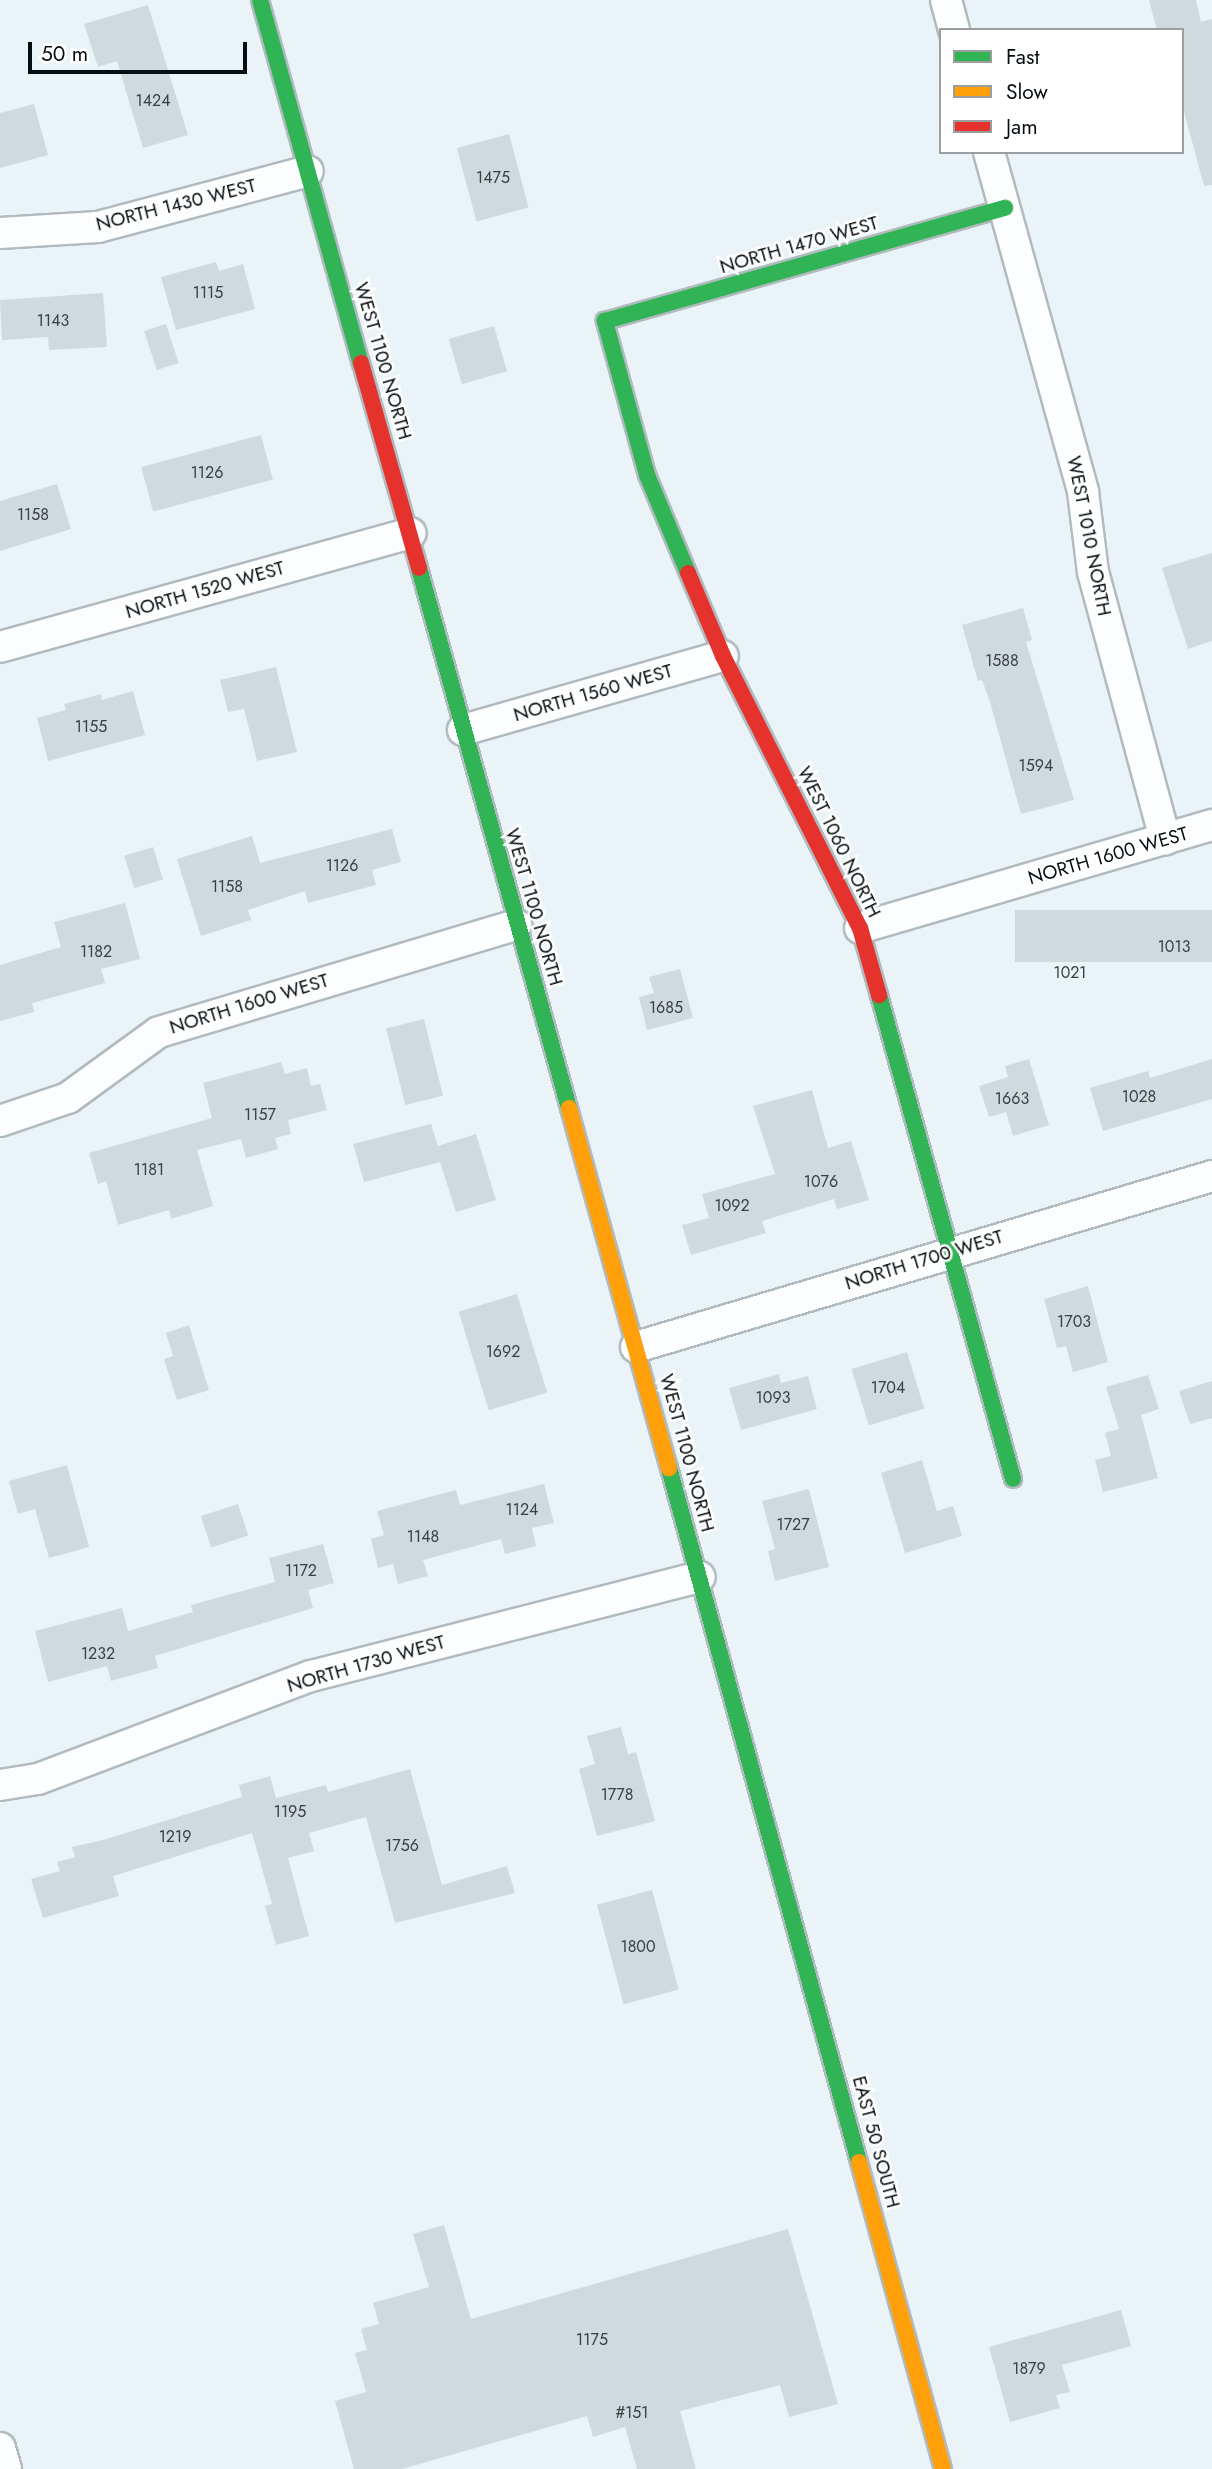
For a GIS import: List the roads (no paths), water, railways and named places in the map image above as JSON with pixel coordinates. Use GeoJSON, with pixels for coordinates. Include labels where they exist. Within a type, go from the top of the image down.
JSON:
{"type":"FeatureCollection","features":[{"type":"Feature","properties":{"kind":"main road","name":"WEST 1100 NORTH"},"geometry":{"type":"LineString","coordinates":[[260,0],[768,1826]]}},
{"type":"Feature","properties":{"kind":"main road","name":"NORTH 1470 WEST"},"geometry":{"type":"LineString","coordinates":[[605,321],[1005,208]]}},
{"type":"Feature","properties":{"kind":"main road","name":"WEST 1060 NORTH"},"geometry":{"type":"LineString","coordinates":[[605,321],[647,475],[723,656],[860,929],[1013,1479]]}},
{"type":"Feature","properties":{"kind":"main road","name":"EAST 50 SOUTH"},"geometry":{"type":"LineString","coordinates":[[768,1826],[943,2469]]}},
{"type":"Feature","properties":{"kind":"street"},"geometry":{"type":"LineString","coordinates":[[946,0],[953,28]]}},
{"type":"Feature","properties":{"kind":"street","name":"WEST 1010 NORTH"},"geometry":{"type":"LineString","coordinates":[[990,154],[1083,492],[1093,572],[1165,839]]}},
{"type":"Feature","properties":{"kind":"street","name":"NORTH 1430 WEST"},"geometry":{"type":"LineString","coordinates":[[0,233],[98,227],[308,171]]}},
{"type":"Feature","properties":{"kind":"street","name":"NORTH 1520 WEST"},"geometry":{"type":"LineString","coordinates":[[0,647],[410,533]]}},
{"type":"Feature","properties":{"kind":"street","name":"NORTH 1560 WEST"},"geometry":{"type":"LineString","coordinates":[[463,730],[723,656]]}},
{"type":"Feature","properties":{"kind":"street","name":"NORTH 1600 WEST"},"geometry":{"type":"LineString","coordinates":[[860,929],[1212,825]]}},
{"type":"Feature","properties":{"kind":"street","name":"NORTH 1600 WEST"},"geometry":{"type":"LineString","coordinates":[[0,1121],[68,1098],[159,1032],[516,925]]}},
{"type":"Feature","properties":{"kind":"street","name":"NORTH 1700 WEST"},"geometry":{"type":"LineString","coordinates":[[636,1347],[1212,1176]]}},
{"type":"Feature","properties":{"kind":"street","name":"NORTH 1730 WEST"},"geometry":{"type":"LineString","coordinates":[[0,1785],[38,1779],[311,1676],[699,1577]]}},
{"type":"Feature","properties":{"kind":"street"},"geometry":{"type":"LineString","coordinates":[[0,2448],[6,2469]]}}]}
